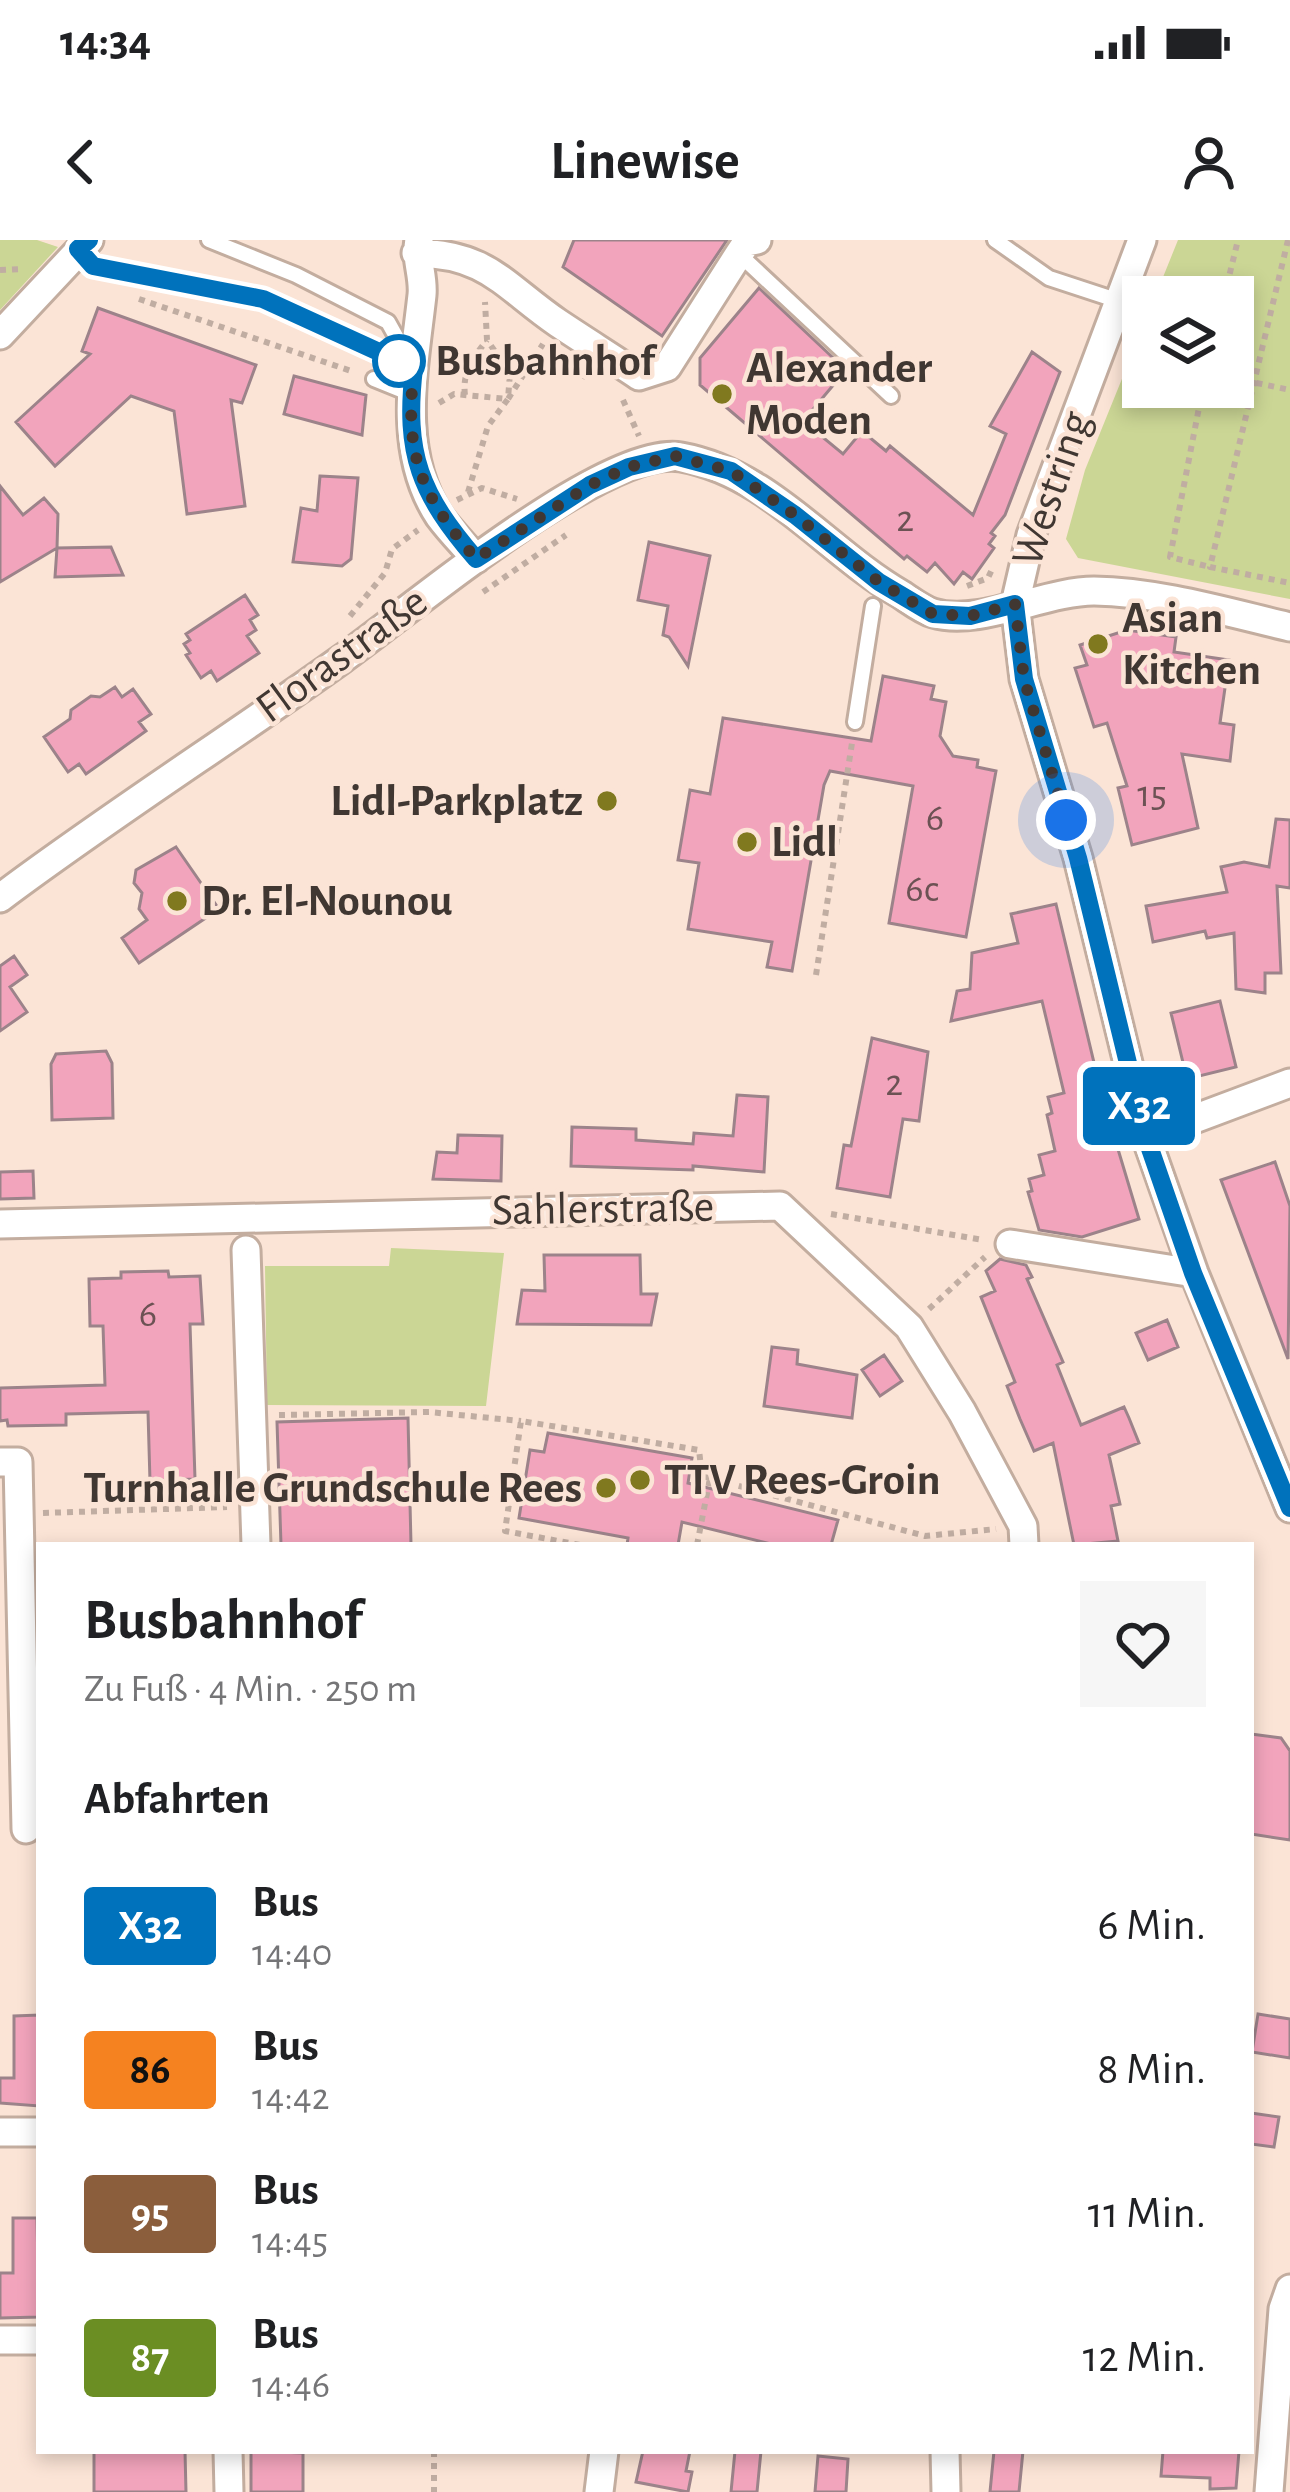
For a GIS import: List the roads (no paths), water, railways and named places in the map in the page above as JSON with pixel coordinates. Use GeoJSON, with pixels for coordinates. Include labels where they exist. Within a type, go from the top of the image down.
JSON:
{"type":"FeatureCollection","features":[{"type":"Feature","properties":{"kind":"street","name":"Westring"},"geometry":{"type":"LineString","coordinates":[[1142,240],[1031,535],[1015,604],[1024,679],[1078,858],[1146,1137],[1193,1273],[1290,1508]]}},
{"type":"Feature","properties":{"kind":"street"},"geometry":{"type":"LineString","coordinates":[[0,335],[84,244]]}},
{"type":"Feature","properties":{"kind":"street"},"geometry":{"type":"LineString","coordinates":[[476,559],[439,515],[419,476],[412,394],[423,283],[415,244],[490,269],[555,321],[639,376],[667,367],[748,247]]}},
{"type":"Feature","properties":{"kind":"street","name":"Florastraße"},"geometry":{"type":"LineString","coordinates":[[0,898],[102,821],[347,656],[476,559],[590,485],[629,467],[675,456],[731,471],[879,582],[933,614],[970,616],[1088,591],[1127,592],[1290,627]]}},
{"type":"Feature","properties":{"kind":"street"},"geometry":{"type":"LineString","coordinates":[[1146,1137],[1290,1083]]}},
{"type":"Feature","properties":{"kind":"street","name":"Sahlerstraße"},"geometry":{"type":"LineString","coordinates":[[0,1224],[246,1235],[780,1206],[909,1327],[962,1412],[1024,1536]]}},
{"type":"Feature","properties":{"kind":"street"},"geometry":{"type":"LineString","coordinates":[[246,1235],[256,1542]]}},
{"type":"Feature","properties":{"kind":"street"},"geometry":{"type":"LineString","coordinates":[[999,1248],[1193,1273]]}},
{"type":"Feature","properties":{"kind":"street"},"geometry":{"type":"LineString","coordinates":[[0,1462],[18,1462],[22,1830]]}},
{"type":"Feature","properties":{"kind":"street"},"geometry":{"type":"LineString","coordinates":[[0,2132],[36,2132]]}},
{"type":"Feature","properties":{"kind":"street"},"geometry":{"type":"LineString","coordinates":[[1269,2492],[1283,2309],[1290,2289]]}},
{"type":"Feature","properties":{"kind":"street"},"geometry":{"type":"LineString","coordinates":[[0,2340],[36,2340]]}},
{"type":"Feature","properties":{"kind":"street"},"geometry":{"type":"LineString","coordinates":[[229,2454],[229,2492]]}},
{"type":"Feature","properties":{"kind":"street"},"geometry":{"type":"LineString","coordinates":[[599,2492],[604,2454]]}},
{"type":"Feature","properties":{"kind":"street"},"geometry":{"type":"LineString","coordinates":[[945,2454],[946,2492]]}},
{"type":"Feature","properties":{"kind":"lane"},"geometry":{"type":"LineString","coordinates":[[209,240],[296,275],[388,322],[412,394]]}},
{"type":"Feature","properties":{"kind":"lane"},"geometry":{"type":"LineString","coordinates":[[994,240],[1049,278],[1119,301]]}},
{"type":"Feature","properties":{"kind":"lane"},"geometry":{"type":"LineString","coordinates":[[84,244],[93,266],[263,299],[412,394]]}},
{"type":"Feature","properties":{"kind":"lane"},"geometry":{"type":"LineString","coordinates":[[748,247],[891,396]]}},
{"type":"Feature","properties":{"kind":"lane"},"geometry":{"type":"LineString","coordinates":[[374,379],[412,394]]}},
{"type":"Feature","properties":{"kind":"lane"},"geometry":{"type":"LineString","coordinates":[[855,722],[873,607]]}},
{"type":"Feature","properties":{"kind":"place","name":"Busbahnhof"},"geometry":{"type":"Point","coordinates":[399,361]}},
{"type":"Feature","properties":{"kind":"place","name":"Alexander Moden"},"geometry":{"type":"Point","coordinates":[722,394]}},
{"type":"Feature","properties":{"kind":"place","name":"Asian Kitchen"},"geometry":{"type":"Point","coordinates":[1098,644]}},
{"type":"Feature","properties":{"kind":"place","name":"Lidl-Parkplatz"},"geometry":{"type":"Point","coordinates":[607,801]}},
{"type":"Feature","properties":{"kind":"place","name":"Lidl"},"geometry":{"type":"Point","coordinates":[747,842]}},
{"type":"Feature","properties":{"kind":"place","name":"Dr. El-Nounou"},"geometry":{"type":"Point","coordinates":[177,901]}},
{"type":"Feature","properties":{"kind":"place","name":"TTV Rees-Groin"},"geometry":{"type":"Point","coordinates":[640,1480]}},
{"type":"Feature","properties":{"kind":"place","name":"Turnhalle Grundschule Rees"},"geometry":{"type":"Point","coordinates":[606,1488]}}]}
